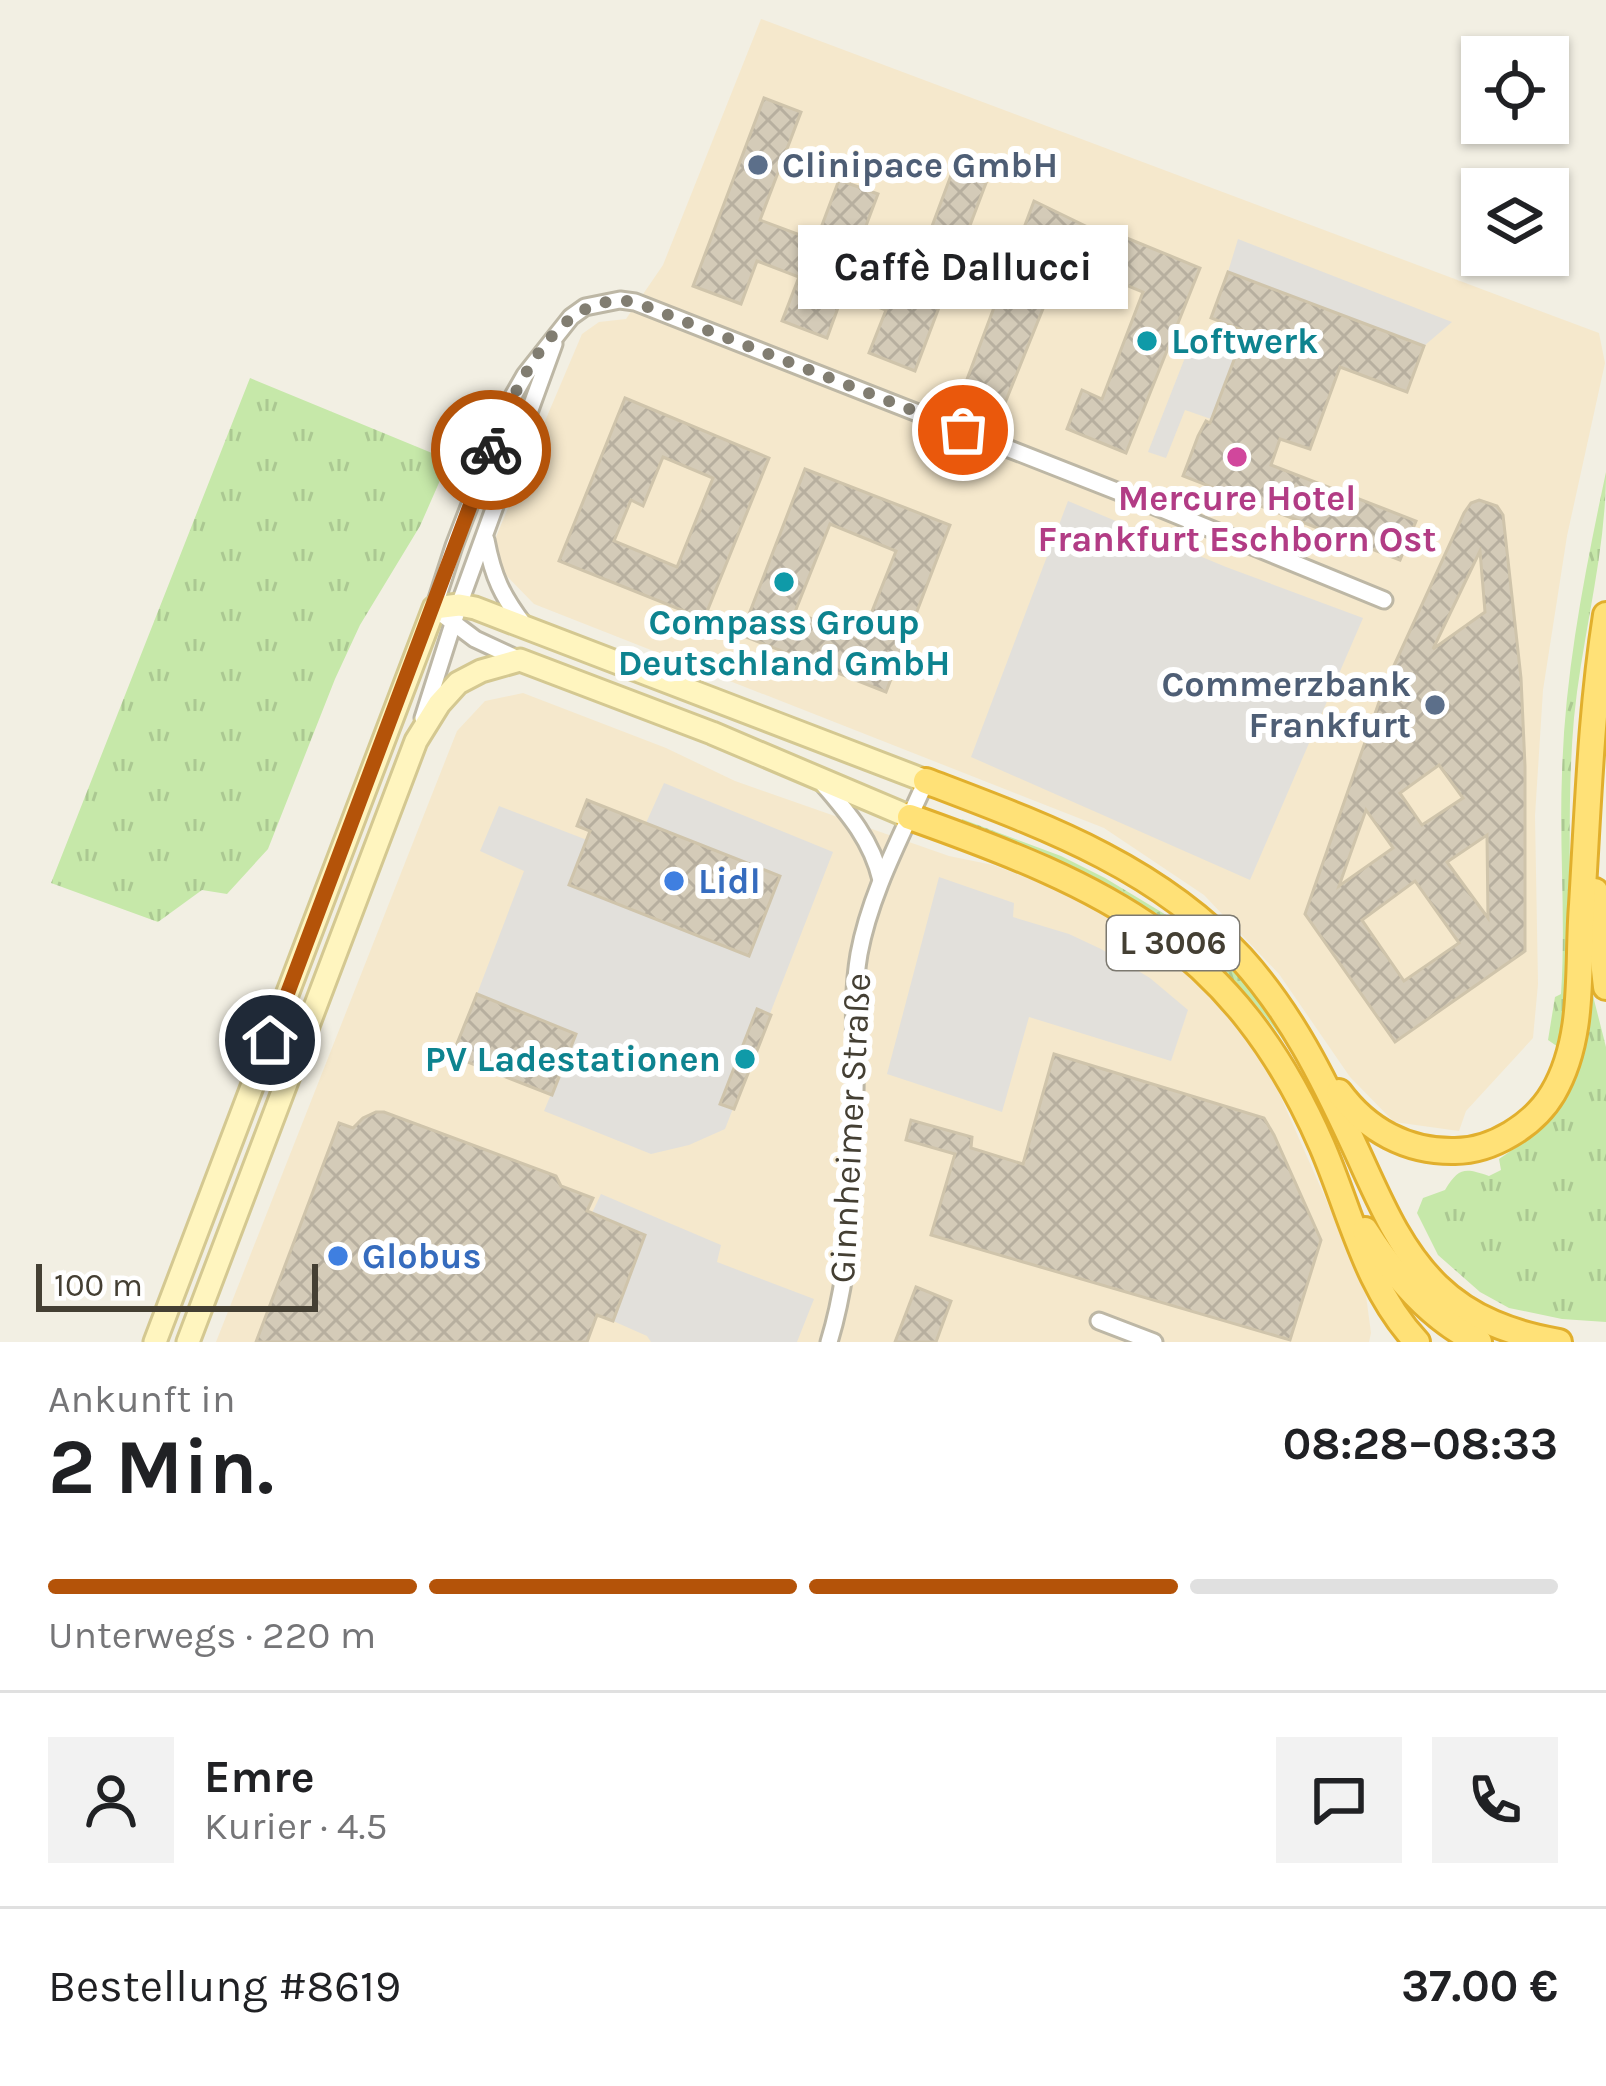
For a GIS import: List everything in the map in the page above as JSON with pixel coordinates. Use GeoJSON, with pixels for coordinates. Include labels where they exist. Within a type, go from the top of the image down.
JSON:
{"type":"FeatureCollection","features":[{"type":"Feature","properties":{"kind":"highway"},"geometry":{"type":"LineString","coordinates":[[1309,1052],[1350,1108],[1380,1132],[1418,1148],[1451,1152],[1490,1143],[1544,1106],[1569,1052],[1581,973],[1592,722],[1606,615]]}},
{"type":"Feature","properties":{"kind":"highway","name":"L 3006"},"geometry":{"type":"LineString","coordinates":[[926,782],[1076,842],[1184,903],[1258,979],[1309,1052]]}},
{"type":"Feature","properties":{"kind":"highway","name":"L 3006"},"geometry":{"type":"LineString","coordinates":[[910,817],[1073,881],[1132,914],[1187,954],[1229,995],[1271,1051],[1308,1114],[1337,1181]]}},
{"type":"Feature","properties":{"kind":"highway"},"geometry":{"type":"LineString","coordinates":[[1588,829],[1606,987]]}},
{"type":"Feature","properties":{"kind":"highway"},"geometry":{"type":"LineString","coordinates":[[1309,1052],[1388,1217],[1451,1327],[1479,1342]]}},
{"type":"Feature","properties":{"kind":"highway"},"geometry":{"type":"LineString","coordinates":[[1337,1181],[1385,1260],[1435,1298],[1514,1332],[1559,1342]]}},
{"type":"Feature","properties":{"kind":"highway"},"geometry":{"type":"LineString","coordinates":[[1337,1181],[1380,1289],[1412,1336]]}},
{"type":"Feature","properties":{"kind":"main road","name":"L 3006"},"geometry":{"type":"LineString","coordinates":[[434,608],[456,614],[476,608],[926,782]]}},
{"type":"Feature","properties":{"kind":"main road"},"geometry":{"type":"LineString","coordinates":[[155,1342],[434,608]]}},
{"type":"Feature","properties":{"kind":"main road","name":"L 3006"},"geometry":{"type":"LineString","coordinates":[[520,660],[910,817]]}},
{"type":"Feature","properties":{"kind":"main road"},"geometry":{"type":"LineString","coordinates":[[188,1342],[416,741],[458,683],[481,670],[520,660]]}},
{"type":"Feature","properties":{"kind":"street"},"geometry":{"type":"LineString","coordinates":[[434,608],[509,403],[524,376],[571,316],[584,307],[620,300],[1133,497],[1384,601]]}},
{"type":"Feature","properties":{"kind":"street"},"geometry":{"type":"LineString","coordinates":[[416,741],[456,614],[559,330]]}},
{"type":"Feature","properties":{"kind":"street"},"geometry":{"type":"LineString","coordinates":[[485,537],[491,571],[526,628]]}},
{"type":"Feature","properties":{"kind":"street"},"geometry":{"type":"LineString","coordinates":[[456,614],[475,639],[520,660]]}},
{"type":"Feature","properties":{"kind":"street"},"geometry":{"type":"LineString","coordinates":[[817,778],[869,844],[882,883]]}},
{"type":"Feature","properties":{"kind":"street","name":"Ginnheimer Straße"},"geometry":{"type":"LineString","coordinates":[[829,1342],[845,1270],[855,1094],[855,989],[867,922],[926,782]]}},
{"type":"Feature","properties":{"kind":"street"},"geometry":{"type":"LineString","coordinates":[[1099,1321],[1154,1342]]}},
{"type":"Feature","properties":{"kind":"shaded area"},"geometry":{"type":"Polygon","coordinates":[[[761,19],[1599,333],[1605,363],[1567,536],[1543,690],[1535,816],[1538,984],[1533,1038],[1466,1111],[1459,1131],[1394,1122],[1350,1077],[1279,974],[1204,895],[1104,828],[534,604],[504,573],[495,539],[582,334],[599,322],[626,319],[663,265],[761,19]]]}},
{"type":"Feature","properties":{"kind":"shaded area"},"geometry":{"type":"Polygon","coordinates":[[[1238,239],[1452,322],[1424,346],[1228,272],[1238,239]]]}},
{"type":"Feature","properties":{"kind":"shaded area"},"geometry":{"type":"Polygon","coordinates":[[[1195,332],[1239,347],[1211,419],[1185,410],[1166,458],[1148,452],[1195,332]]]}},
{"type":"Feature","properties":{"kind":"shaded area"},"geometry":{"type":"Polygon","coordinates":[[[1068,501],[1363,618],[1250,880],[971,757],[1068,501]]]}},
{"type":"Feature","properties":{"kind":"shaded area"},"geometry":{"type":"Polygon","coordinates":[[[523,693],[666,748],[735,781],[1045,885],[1092,905],[1162,951],[1230,1013],[1275,1084],[1365,1288],[1369,1342],[216,1342],[457,731],[485,701],[523,693]]]}},
{"type":"Feature","properties":{"kind":"shaded area"},"geometry":{"type":"Polygon","coordinates":[[[664,783],[833,852],[725,1129],[689,1145],[651,1154],[544,1111],[576,1034],[477,994],[524,871],[480,851],[499,806],[587,840],[570,886],[748,955],[646,823],[664,783]]]}},
{"type":"Feature","properties":{"kind":"shaded area"},"geometry":{"type":"Polygon","coordinates":[[[939,877],[1014,903],[1013,917],[1069,934],[1150,978],[1188,1010],[1171,1061],[1029,1017],[1002,1112],[887,1074],[939,877]]]}},
{"type":"Feature","properties":{"kind":"shaded area"},"geometry":{"type":"Polygon","coordinates":[[[601,1194],[721,1245],[717,1262],[814,1299],[797,1342],[651,1342],[613,1321],[645,1235],[592,1213],[601,1194]]]}},
{"type":"Feature","properties":{"kind":"green space"},"geometry":{"type":"Polygon","coordinates":[[[250,378],[449,460],[420,526],[360,625],[268,849],[227,894],[202,890],[158,922],[51,883],[250,378]]]}},
{"type":"Feature","properties":{"kind":"green space"},"geometry":{"type":"Polygon","coordinates":[[[1606,472],[1602,534],[1574,718],[1568,966],[1561,1049],[1548,1040],[1555,997],[1561,994],[1564,735],[1577,621],[1606,472]]]}},
{"type":"Feature","properties":{"kind":"green space"},"geometry":{"type":"Polygon","coordinates":[[[962,819],[1061,856],[1206,939],[1258,993],[1299,1052],[1362,1188],[1287,1046],[1262,1012],[1204,952],[1102,881],[961,823],[962,819]]]}},
{"type":"Feature","properties":{"kind":"green space"},"geometry":{"type":"Polygon","coordinates":[[[1591,988],[1606,1047],[1606,1322],[1509,1308],[1480,1292],[1438,1255],[1417,1213],[1423,1198],[1445,1190],[1459,1173],[1489,1176],[1501,1170],[1499,1159],[1515,1148],[1513,1143],[1582,1053],[1591,988]]]}},
{"type":"Feature","properties":{"kind":"building"},"geometry":{"type":"Polygon","coordinates":[[[764,98],[801,112],[760,220],[816,241],[839,180],[878,194],[855,255],[913,277],[953,170],[986,183],[915,371],[869,353],[886,310],[843,294],[827,338],[782,321],[799,277],[757,261],[741,304],[693,286],[764,98]]]}},
{"type":"Feature","properties":{"kind":"building"},"geometry":{"type":"Polygon","coordinates":[[[1034,201],[1098,232],[1100,227],[1200,268],[1126,453],[1067,429],[1082,390],[1102,399],[1143,292],[1063,259],[1003,408],[963,390],[1034,201]]]}},
{"type":"Feature","properties":{"kind":"building"},"geometry":{"type":"Polygon","coordinates":[[[1228,272],[1424,346],[1407,392],[1340,367],[1310,449],[1280,439],[1271,465],[1416,521],[1400,560],[1183,476],[1198,436],[1206,421],[1210,423],[1245,331],[1211,318],[1228,272]]]}},
{"type":"Feature","properties":{"kind":"building"},"geometry":{"type":"Polygon","coordinates":[[[625,398],[769,458],[704,619],[559,561],[625,398]],[[663,457],[643,506],[631,500],[614,541],[677,567],[713,478],[663,457]]]}},
{"type":"Feature","properties":{"kind":"building","name":"Compass Group Deutschland GmbH"},"geometry":{"type":"Polygon","coordinates":[[[805,469],[950,525],[886,692],[741,635],[805,469]],[[830,524],[795,612],[861,639],[896,551],[830,524]]]}},
{"type":"Feature","properties":{"kind":"building"},"geometry":{"type":"Polygon","coordinates":[[[1479,500],[1497,506],[1503,515],[1521,678],[1525,951],[1395,1042],[1305,914],[1385,685],[1471,503],[1479,500]],[[1480,551],[1433,649],[1485,612],[1480,551]],[[1439,765],[1400,793],[1422,825],[1463,798],[1439,765]],[[1366,810],[1339,886],[1393,848],[1366,810]],[[1487,835],[1447,862],[1488,918],[1487,835]],[[1415,881],[1362,920],[1404,981],[1459,943],[1415,881]]]}},
{"type":"Feature","properties":{"kind":"building","name":"Lidl"},"geometry":{"type":"Polygon","coordinates":[[[587,800],[780,876],[749,956],[569,885],[590,831],[577,826],[587,800]]]}},
{"type":"Feature","properties":{"kind":"building"},"geometry":{"type":"Polygon","coordinates":[[[477,994],[576,1034],[552,1095],[452,1056],[477,994]]]}},
{"type":"Feature","properties":{"kind":"building","name":"PV Ladestationen"},"geometry":{"type":"Polygon","coordinates":[[[757,1009],[771,1015],[734,1109],[720,1104],[757,1009]]]}},
{"type":"Feature","properties":{"kind":"building"},"geometry":{"type":"Polygon","coordinates":[[[1054,1054],[1264,1118],[1321,1240],[1290,1340],[931,1235],[955,1154],[906,1140],[911,1120],[972,1137],[971,1148],[1023,1164],[1054,1054]]]}},
{"type":"Feature","properties":{"kind":"building"},"geometry":{"type":"Polygon","coordinates":[[[376,1112],[556,1176],[561,1186],[593,1198],[587,1211],[645,1235],[613,1321],[597,1315],[587,1342],[256,1342],[339,1123],[353,1128],[376,1112]]]}},
{"type":"Feature","properties":{"kind":"building"},"geometry":{"type":"Polygon","coordinates":[[[916,1287],[951,1301],[936,1342],[895,1342],[916,1287]]]}},
{"type":"Feature","properties":{"kind":"way so far"},"geometry":{"type":"LineString","coordinates":[[491,450],[524,376],[571,316],[584,307],[620,300],[963,430]]}},
{"type":"Feature","properties":{"kind":"place","name":"Clinipace GmbH"},"geometry":{"type":"Point","coordinates":[758,165]}},
{"type":"Feature","properties":{"kind":"place","name":"Loftwerk"},"geometry":{"type":"Point","coordinates":[1147,341]}},
{"type":"Feature","properties":{"kind":"place","name":"Caffè Dallucci"},"geometry":{"type":"Point","coordinates":[963,430]}},
{"type":"Feature","properties":{"kind":"place","name":"Mercure Hotel Frankfurt Eschborn Ost"},"geometry":{"type":"Point","coordinates":[1237,457]}},
{"type":"Feature","properties":{"kind":"place","name":"Compass Group Deutschland GmbH"},"geometry":{"type":"Point","coordinates":[784,582]}},
{"type":"Feature","properties":{"kind":"place","name":"Commerzbank Frankfurt"},"geometry":{"type":"Point","coordinates":[1435,705]}},
{"type":"Feature","properties":{"kind":"place","name":"Lidl"},"geometry":{"type":"Point","coordinates":[674,881]}},
{"type":"Feature","properties":{"kind":"place","name":"PV Ladestationen"},"geometry":{"type":"Point","coordinates":[745,1059]}},
{"type":"Feature","properties":{"kind":"place","name":"Globus"},"geometry":{"type":"Point","coordinates":[338,1256]}},
{"type":"Feature","properties":{"kind":"route"},"geometry":{"type":"LineString","coordinates":[[270,1040],[491,450]]}}]}
